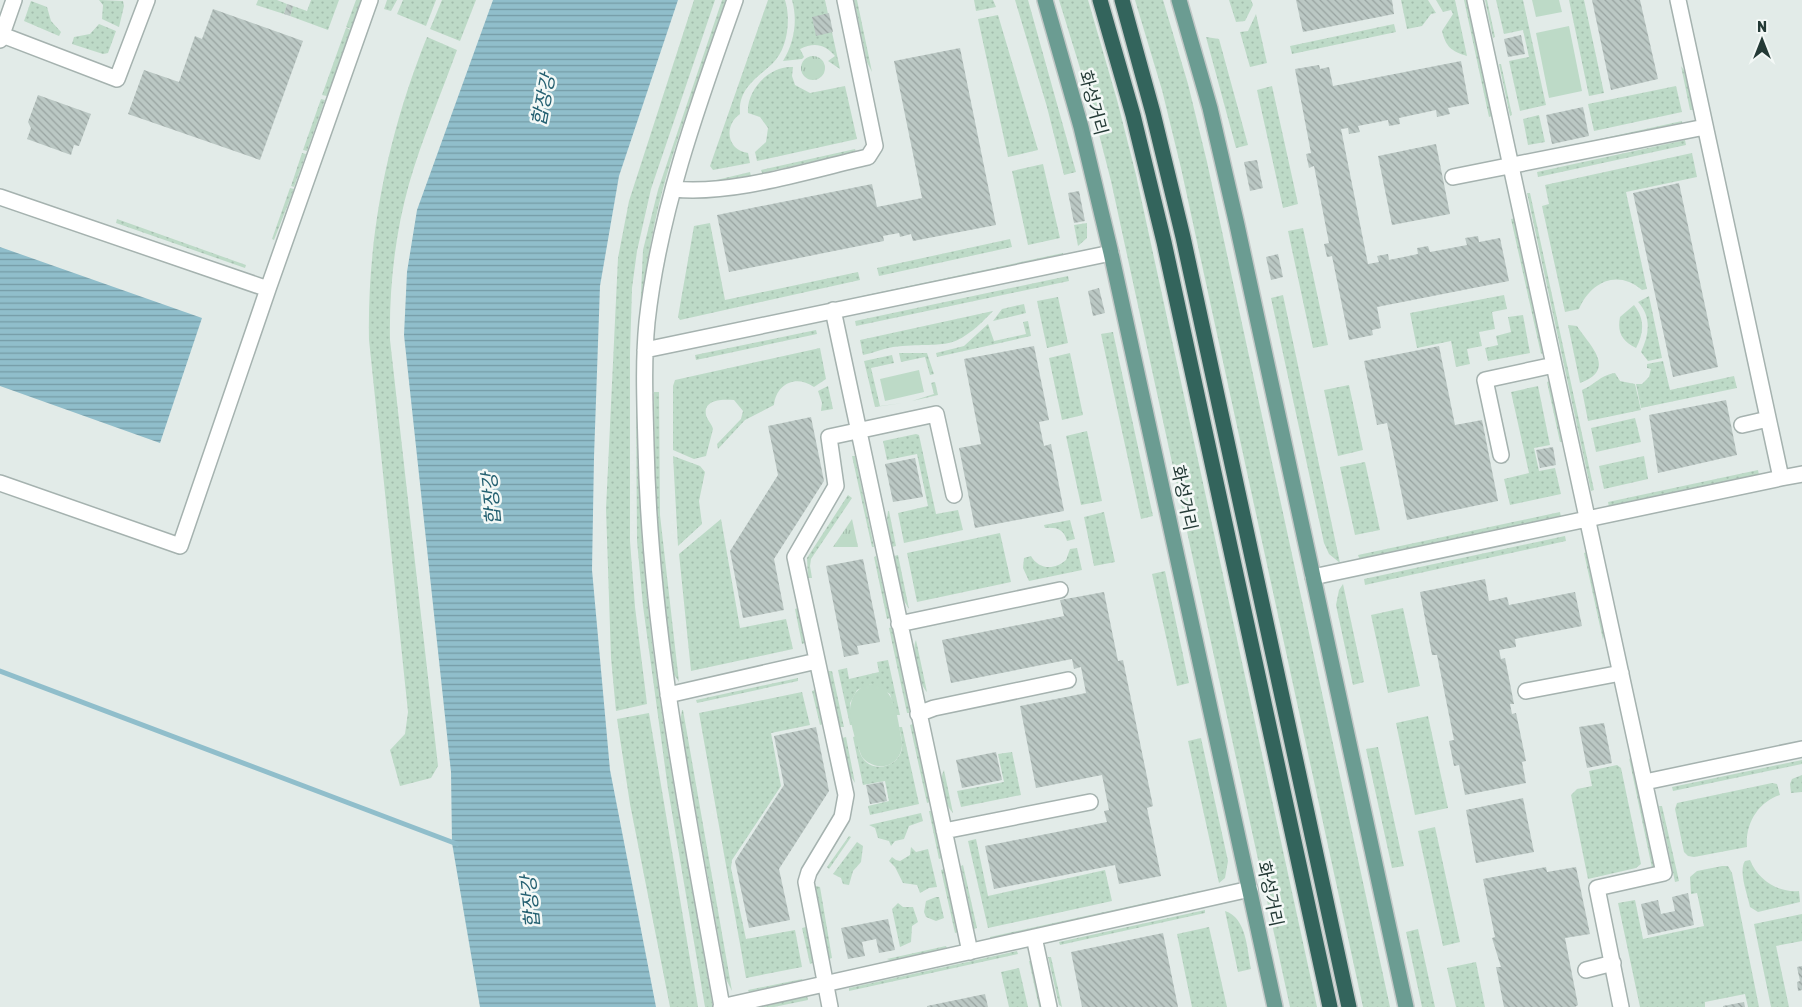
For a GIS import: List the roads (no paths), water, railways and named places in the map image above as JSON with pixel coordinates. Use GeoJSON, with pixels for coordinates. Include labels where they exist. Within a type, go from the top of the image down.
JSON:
{"type":"FeatureCollection","features":[{"type":"Feature","properties":{"kind":"highway","name":"화성거리"},"geometry":{"type":"LineString","coordinates":[[1100,0],[1133,115],[1164,242],[1330,1007]]}},
{"type":"Feature","properties":{"kind":"highway"},"geometry":{"type":"LineString","coordinates":[[1122,0],[1153,113],[1183,237],[1349,1007]]}},
{"type":"Feature","properties":{"kind":"main road","name":"화성거리"},"geometry":{"type":"LineString","coordinates":[[1045,0],[1081,127],[1111,254],[1275,1007]]}},
{"type":"Feature","properties":{"kind":"main road"},"geometry":{"type":"LineString","coordinates":[[1179,0],[1210,108],[1237,225],[1406,1007]]}},
{"type":"Feature","properties":{"kind":"street"},"geometry":{"type":"LineString","coordinates":[[14,0],[1,38],[117,80],[147,0]]}},
{"type":"Feature","properties":{"kind":"street"},"geometry":{"type":"LineString","coordinates":[[0,483],[180,546],[370,0]]}},
{"type":"Feature","properties":{"kind":"street"},"geometry":{"type":"LineString","coordinates":[[735,0],[714,59],[674,189],[657,255],[645,350],[649,527],[668,695],[722,1007],[1250,889]]}},
{"type":"Feature","properties":{"kind":"street"},"geometry":{"type":"LineString","coordinates":[[674,189],[699,191],[727,188],[868,157],[875,146],[845,0]]}},
{"type":"Feature","properties":{"kind":"street"},"geometry":{"type":"LineString","coordinates":[[1475,0],[1664,873],[1597,888],[1621,1007]]}},
{"type":"Feature","properties":{"kind":"street"},"geometry":{"type":"LineString","coordinates":[[1678,0],[1781,478]]}},
{"type":"Feature","properties":{"kind":"street"},"geometry":{"type":"LineString","coordinates":[[1453,177],[1705,127]]}},
{"type":"Feature","properties":{"kind":"street"},"geometry":{"type":"LineString","coordinates":[[0,197],[268,289]]}},
{"type":"Feature","properties":{"kind":"street"},"geometry":{"type":"LineString","coordinates":[[645,350],[1111,254]]}},
{"type":"Feature","properties":{"kind":"street"},"geometry":{"type":"LineString","coordinates":[[833,310],[970,952]]}},
{"type":"Feature","properties":{"kind":"street"},"geometry":{"type":"LineString","coordinates":[[1501,455],[1485,380],[1554,365]]}},
{"type":"Feature","properties":{"kind":"street"},"geometry":{"type":"LineString","coordinates":[[830,1007],[806,882],[809,872],[842,817],[846,795],[795,557],[836,486],[829,437],[936,414],[954,495]]}},
{"type":"Feature","properties":{"kind":"street"},"geometry":{"type":"LineString","coordinates":[[1742,425],[1768,419]]}},
{"type":"Feature","properties":{"kind":"street"},"geometry":{"type":"LineString","coordinates":[[1313,577],[1802,474]]}},
{"type":"Feature","properties":{"kind":"street"},"geometry":{"type":"LineString","coordinates":[[899,624],[1060,590]]}},
{"type":"Feature","properties":{"kind":"street"},"geometry":{"type":"LineString","coordinates":[[668,695],[817,661]]}},
{"type":"Feature","properties":{"kind":"street"},"geometry":{"type":"LineString","coordinates":[[1526,691],[1621,674]]}},
{"type":"Feature","properties":{"kind":"street"},"geometry":{"type":"LineString","coordinates":[[918,714],[934,708],[1068,680]]}},
{"type":"Feature","properties":{"kind":"street"},"geometry":{"type":"LineString","coordinates":[[1645,782],[1802,749]]}},
{"type":"Feature","properties":{"kind":"street"},"geometry":{"type":"LineString","coordinates":[[944,831],[1090,802]]}},
{"type":"Feature","properties":{"kind":"street"},"geometry":{"type":"LineString","coordinates":[[1034,937],[1049,1007]]}},
{"type":"Feature","properties":{"kind":"street"},"geometry":{"type":"LineString","coordinates":[[1586,970],[1613,963]]}},
{"type":"Feature","properties":{"kind":"water","name":"합장강"},"geometry":{"type":"Polygon","coordinates":[[[493,0],[678,0],[619,176],[600,286],[594,457],[592,570],[610,770],[656,1007],[480,1007],[452,843],[451,772],[404,335],[407,272],[417,210],[493,0]]]}},
{"type":"Feature","properties":{"kind":"water"},"geometry":{"type":"Polygon","coordinates":[[[0,247],[202,318],[160,443],[0,386],[0,247]]]}},
{"type":"Feature","properties":{"kind":"waterway"},"geometry":{"type":"LineString","coordinates":[[0,671],[457,844]]}}]}
